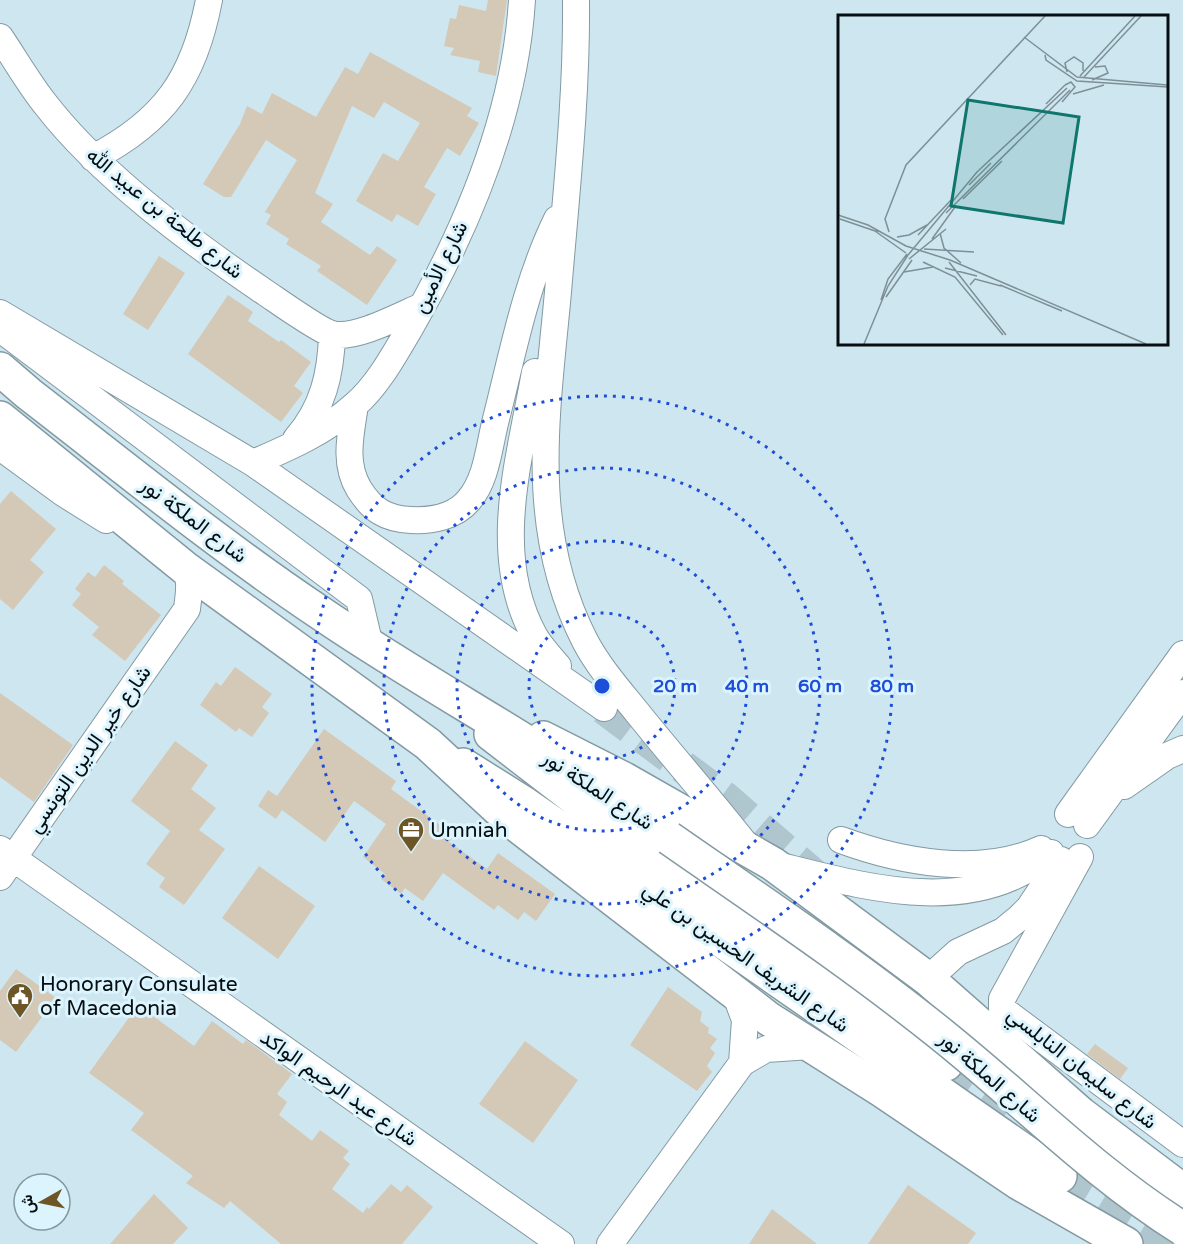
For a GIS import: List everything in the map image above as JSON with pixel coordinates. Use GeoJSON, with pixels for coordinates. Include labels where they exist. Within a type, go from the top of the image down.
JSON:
{"type":"FeatureCollection","features":[{"type":"Feature","properties":{"kind":"main road","name":"شارع الملكة نور"},"geometry":{"type":"LineString","coordinates":[[0,369],[29,394],[231,549],[370,646],[581,778],[790,923],[943,1035],[1047,1126],[1150,1209],[1183,1230]]}},
{"type":"Feature","properties":{"kind":"main road","name":"شارع الملكة نور"},"geometry":{"type":"LineString","coordinates":[[0,418],[185,568],[428,744],[509,819],[768,1019],[1019,1183],[1126,1244]]}},
{"type":"Feature","properties":{"kind":"main road"},"geometry":{"type":"LineString","coordinates":[[413,674],[624,779],[761,857],[928,979],[1081,1114],[1183,1191]]}},
{"type":"Feature","properties":{"kind":"main road","name":"شارع الشريف الحسين بن علي"},"geometry":{"type":"LineString","coordinates":[[413,674],[621,834],[946,1064]]}},
{"type":"Feature","properties":{"kind":"main road","name":"شارع الشريف الحسين بن علي"},"geometry":{"type":"LineString","coordinates":[[428,744],[525,804],[1059,1176]]}},
{"type":"Feature","properties":{"kind":"main road"},"geometry":{"type":"LineString","coordinates":[[1019,1183],[1106,1244]]}},
{"type":"Feature","properties":{"kind":"street"},"geometry":{"type":"LineString","coordinates":[[93,158],[127,140],[154,117],[186,75],[209,0]]}},
{"type":"Feature","properties":{"kind":"street","name":"شارع الأمين"},"geometry":{"type":"LineString","coordinates":[[253,463],[289,448],[355,405],[375,383],[422,306],[447,260],[480,183],[498,129],[521,22],[522,0]]}},
{"type":"Feature","properties":{"kind":"street"},"geometry":{"type":"LineString","coordinates":[[576,0],[566,200],[546,419],[546,512],[554,557],[567,601],[586,642],[610,679],[761,857],[880,889],[933,893],[1004,881],[1060,854]]}},
{"type":"Feature","properties":{"kind":"street","name":"شارع طلحة بن عبيد الله"},"geometry":{"type":"LineString","coordinates":[[0,37],[45,105],[93,158],[240,276],[332,334]]}},
{"type":"Feature","properties":{"kind":"street"},"geometry":{"type":"LineString","coordinates":[[355,405],[350,464],[356,484],[375,510],[398,519],[423,520],[446,516],[469,500],[487,462],[531,286],[566,200]]}},
{"type":"Feature","properties":{"kind":"street"},"geometry":{"type":"LineString","coordinates":[[0,313],[253,463],[604,708],[559,668],[536,638],[522,608],[514,581],[509,536],[513,498],[566,200]]}},
{"type":"Feature","properties":{"kind":"street"},"geometry":{"type":"LineString","coordinates":[[289,448],[305,429],[324,392],[331,359],[332,334],[351,333],[380,324],[422,306]]}},
{"type":"Feature","properties":{"kind":"street"},"geometry":{"type":"LineString","coordinates":[[0,329],[359,599],[370,646]]}},
{"type":"Feature","properties":{"kind":"street"},"geometry":{"type":"LineString","coordinates":[[0,447],[63,493],[185,568],[190,581],[187,609],[178,623]]}},
{"type":"Feature","properties":{"kind":"street"},"geometry":{"type":"LineString","coordinates":[[178,623],[190,614],[216,607],[243,608]]}},
{"type":"Feature","properties":{"kind":"street","name":"شارع خير الدين التونسي"},"geometry":{"type":"LineString","coordinates":[[4,861],[178,623]]}},
{"type":"Feature","properties":{"kind":"street"},"geometry":{"type":"LineString","coordinates":[[1077,820],[1183,654]]}},
{"type":"Feature","properties":{"kind":"street"},"geometry":{"type":"LineString","coordinates":[[1109,797],[1183,693]]}},
{"type":"Feature","properties":{"kind":"street"},"geometry":{"type":"LineString","coordinates":[[1060,854],[1046,830],[1050,823],[1077,820],[1167,756],[1183,749]]}},
{"type":"Feature","properties":{"kind":"street"},"geometry":{"type":"LineString","coordinates":[[841,840],[886,855],[955,862],[1002,861],[1026,856],[1060,854],[1090,846],[1090,832],[1077,820]]}},
{"type":"Feature","properties":{"kind":"street"},"geometry":{"type":"LineString","coordinates":[[928,979],[958,952],[1003,931],[1020,917],[1029,908],[1060,854]]}},
{"type":"Feature","properties":{"kind":"street","name":"شارع سليمان النابلسي"},"geometry":{"type":"LineString","coordinates":[[1060,854],[1002,999],[1002,1009],[1183,1143]]}},
{"type":"Feature","properties":{"kind":"street","name":"شارع عبد الرحيم الواكد"},"geometry":{"type":"LineString","coordinates":[[4,861],[561,1244]]}},
{"type":"Feature","properties":{"kind":"street"},"geometry":{"type":"LineString","coordinates":[[735,993],[745,1020],[742,1063]]}},
{"type":"Feature","properties":{"kind":"street"},"geometry":{"type":"LineString","coordinates":[[610,1244],[742,1063],[766,1049],[811,1046]]}},
{"type":"Feature","properties":{"kind":"building"},"geometry":{"type":"Polygon","coordinates":[[[488,0],[507,0],[496,76],[478,72],[480,61],[450,55],[454,48],[444,46],[450,18],[456,19],[459,5],[486,11],[488,0]]]}},
{"type":"Feature","properties":{"kind":"building"},"geometry":{"type":"Polygon","coordinates":[[[370,52],[472,108],[467,116],[479,123],[460,156],[447,148],[424,187],[436,194],[418,226],[397,214],[392,222],[356,201],[383,153],[398,161],[420,123],[384,102],[374,118],[352,106],[315,193],[333,204],[321,222],[370,255],[377,246],[397,260],[367,305],[317,271],[321,266],[286,244],[289,239],[266,224],[271,215],[265,212],[297,160],[266,140],[231,197],[224,197],[203,184],[240,124],[247,106],[262,114],[272,93],[316,117],[345,67],[358,74],[370,52]]]}},
{"type":"Feature","properties":{"kind":"building"},"geometry":{"type":"Polygon","coordinates":[[[159,256],[185,273],[148,330],[123,314],[159,256]]]}},
{"type":"Feature","properties":{"kind":"building"},"geometry":{"type":"Polygon","coordinates":[[[228,295],[253,312],[248,321],[279,342],[281,340],[311,362],[294,386],[303,393],[281,422],[188,354],[228,295]]]}},
{"type":"Feature","properties":{"kind":"building"},"geometry":{"type":"Polygon","coordinates":[[[11,491],[56,529],[30,560],[44,572],[13,610],[0,599],[0,504],[11,491]]]}},
{"type":"Feature","properties":{"kind":"building"},"geometry":{"type":"Polygon","coordinates":[[[104,565],[124,581],[122,584],[161,615],[125,661],[92,635],[99,627],[72,605],[81,594],[75,589],[88,572],[95,577],[104,565]]]}},
{"type":"Feature","properties":{"kind":"building"},"geometry":{"type":"Polygon","coordinates":[[[235,667],[272,694],[262,707],[269,713],[252,737],[239,728],[236,732],[200,705],[216,682],[221,686],[235,667]]]}},
{"type":"Feature","properties":{"kind":"building"},"geometry":{"type":"Polygon","coordinates":[[[0,693],[73,745],[34,802],[0,777],[0,693]]]}},
{"type":"Feature","properties":{"kind":"building"},"geometry":{"type":"Polygon","coordinates":[[[324,729],[396,781],[391,789],[454,835],[449,842],[487,869],[498,853],[555,894],[536,921],[524,912],[518,920],[498,905],[494,910],[443,873],[423,901],[405,888],[401,894],[381,879],[385,874],[363,857],[386,824],[354,801],[325,842],[282,810],[276,819],[258,806],[268,790],[277,796],[324,729]]]}},
{"type":"Feature","properties":{"kind":"building"},"geometry":{"type":"Polygon","coordinates":[[[175,741],[208,765],[191,789],[216,808],[199,830],[225,849],[184,905],[159,887],[165,878],[146,864],[170,831],[131,801],[175,741]]]}},
{"type":"Feature","properties":{"kind":"building"},"geometry":{"type":"Polygon","coordinates":[[[259,866],[315,906],[278,959],[222,918],[259,866]]]}},
{"type":"Feature","properties":{"kind":"building","name":"Honorary Consulate of Macedonia"},"geometry":{"type":"Polygon","coordinates":[[[16,969],[56,998],[16,1052],[0,1040],[0,991],[16,969]]]}},
{"type":"Feature","properties":{"kind":"building"},"geometry":{"type":"Polygon","coordinates":[[[668,987],[702,1012],[700,1021],[709,1028],[708,1033],[717,1039],[710,1048],[715,1053],[707,1066],[712,1072],[697,1091],[630,1045],[668,987]]]}},
{"type":"Feature","properties":{"kind":"building"},"geometry":{"type":"Polygon","coordinates":[[[138,1005],[194,1046],[212,1021],[243,1044],[246,1040],[292,1074],[277,1094],[287,1102],[279,1115],[312,1141],[320,1130],[349,1151],[343,1158],[350,1164],[332,1189],[363,1213],[391,1184],[401,1192],[407,1185],[433,1207],[402,1244],[281,1244],[230,1201],[224,1208],[186,1183],[193,1176],[131,1130],[144,1113],[89,1073],[138,1005]]]}},
{"type":"Feature","properties":{"kind":"building"},"geometry":{"type":"Polygon","coordinates":[[[525,1041],[578,1080],[533,1143],[479,1104],[525,1041]]]}},
{"type":"Feature","properties":{"kind":"building"},"geometry":{"type":"Polygon","coordinates":[[[1095,1044],[1128,1068],[1120,1079],[1087,1054],[1095,1044]]]}},
{"type":"Feature","properties":{"kind":"building"},"geometry":{"type":"Polygon","coordinates":[[[908,1185],[976,1233],[968,1244],[868,1244],[908,1185]]]}},
{"type":"Feature","properties":{"kind":"building"},"geometry":{"type":"Polygon","coordinates":[[[154,1194],[188,1228],[173,1244],[110,1244],[154,1194]]]}},
{"type":"Feature","properties":{"kind":"building"},"geometry":{"type":"Polygon","coordinates":[[[772,1209],[817,1244],[749,1244],[772,1209]]]}},
{"type":"Feature","properties":{"kind":"tunnel"},"geometry":{"type":"LineString","coordinates":[[604,708],[725,798],[824,884]]}},
{"type":"Feature","properties":{"kind":"tunnel"},"geometry":{"type":"LineString","coordinates":[[946,1064],[1010,1108]]}},
{"type":"Feature","properties":{"kind":"tunnel"},"geometry":{"type":"LineString","coordinates":[[1060,1176],[1173,1244]]}},
{"type":"Feature","properties":{"kind":"place","name":"Umniah"},"geometry":{"type":"Point","coordinates":[411,853]}},
{"type":"Feature","properties":{"kind":"place","name":"Honorary Consulate of Macedonia"},"geometry":{"type":"Point","coordinates":[20,1019]}}]}
